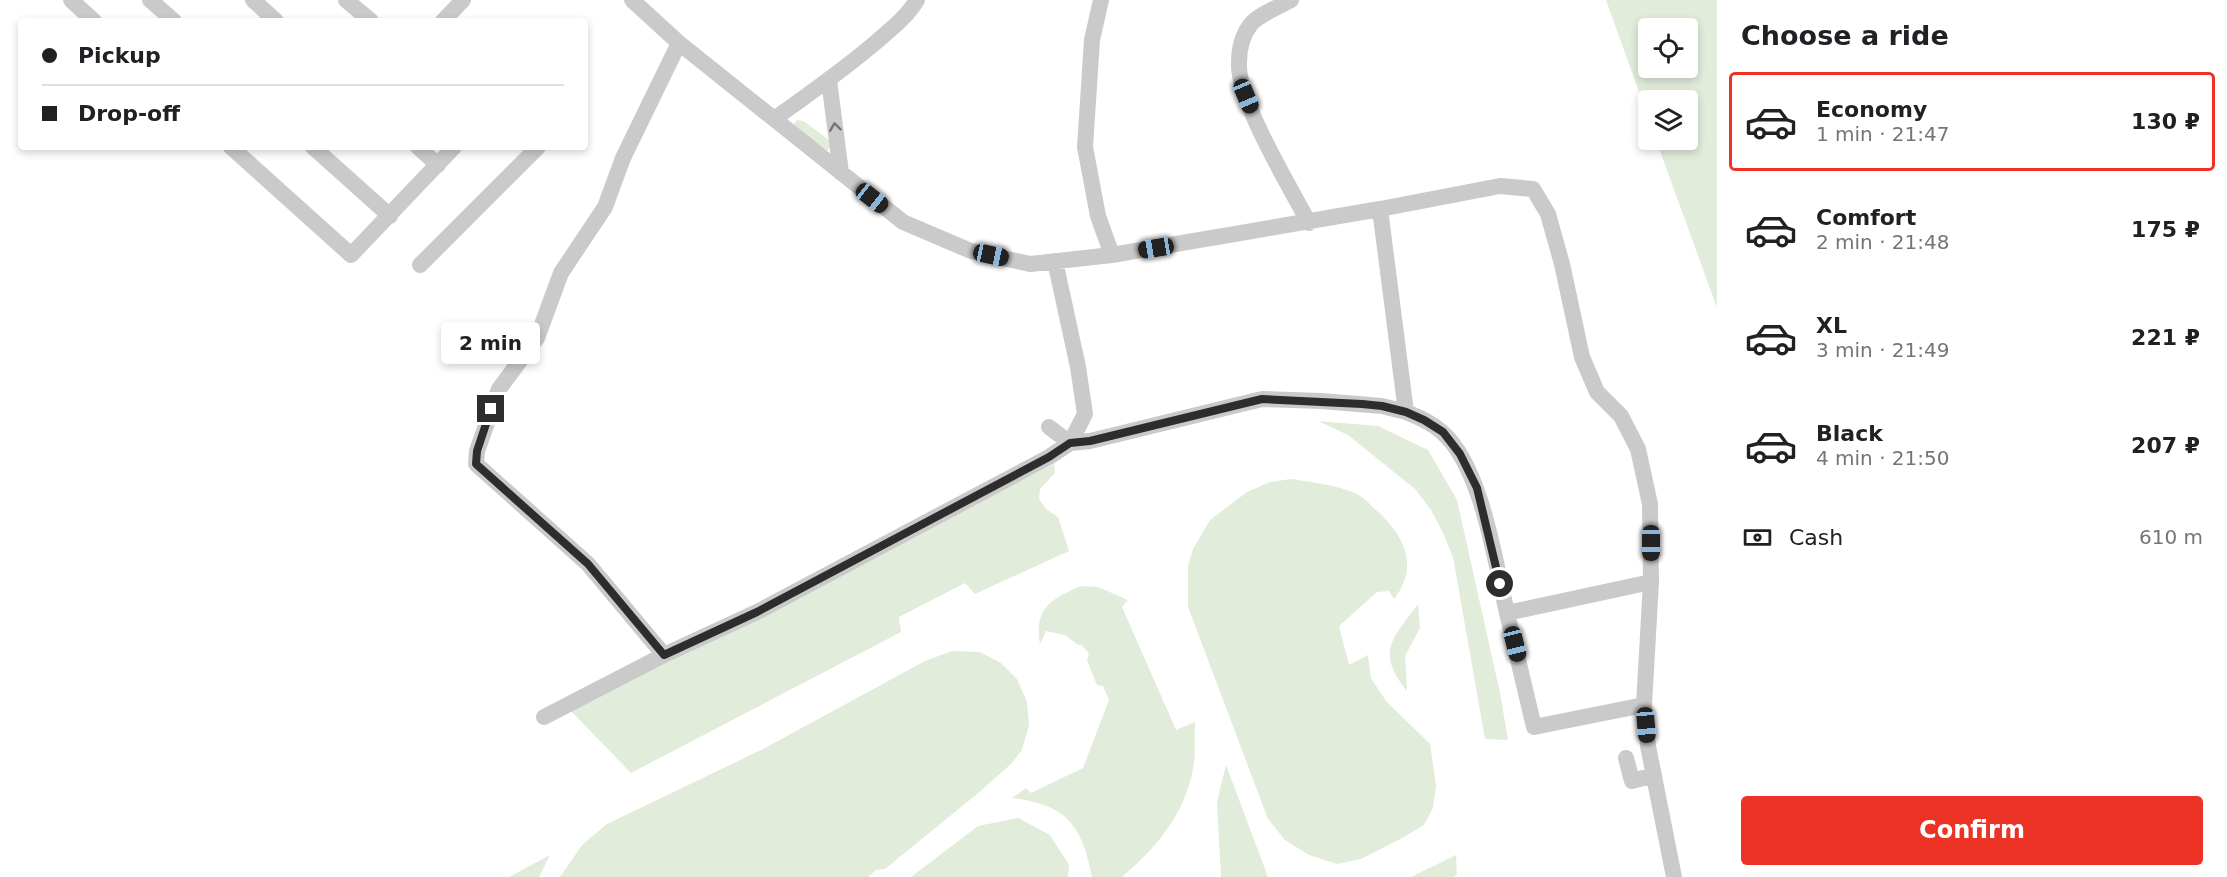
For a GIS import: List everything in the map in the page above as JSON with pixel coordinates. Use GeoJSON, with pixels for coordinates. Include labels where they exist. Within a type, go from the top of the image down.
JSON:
{"type":"FeatureCollection","features":[{"type":"Feature","properties":{"kind":"lane"},"geometry":{"type":"LineString","coordinates":[[72,0],[91,18]]}},
{"type":"Feature","properties":{"kind":"lane"},"geometry":{"type":"LineString","coordinates":[[150,0],[171,18]]}},
{"type":"Feature","properties":{"kind":"lane"},"geometry":{"type":"LineString","coordinates":[[253,0],[273,18]]}},
{"type":"Feature","properties":{"kind":"lane"},"geometry":{"type":"LineString","coordinates":[[346,0],[367,18]]}},
{"type":"Feature","properties":{"kind":"lane"},"geometry":{"type":"LineString","coordinates":[[446,18],[463,0]]}},
{"type":"Feature","properties":{"kind":"lane"},"geometry":{"type":"LineString","coordinates":[[632,0],[680,43],[903,222],[971,251],[1030,264],[1112,255],[1309,223],[1500,186],[1533,189],[1548,214],[1562,264],[1582,357],[1598,392],[1621,416],[1638,448],[1650,504],[1651,582],[1644,705],[1648,746],[1674,877]]}},
{"type":"Feature","properties":{"kind":"lane"},"geometry":{"type":"LineString","coordinates":[[774,119],[829,80],[907,16],[917,0]]}},
{"type":"Feature","properties":{"kind":"lane"},"geometry":{"type":"LineString","coordinates":[[1101,0],[1092,40],[1085,147],[1098,216],[1112,255]]}},
{"type":"Feature","properties":{"kind":"lane"},"geometry":{"type":"LineString","coordinates":[[1291,0],[1252,22],[1242,39],[1239,64],[1246,96],[1254,116],[1309,223]]}},
{"type":"Feature","properties":{"kind":"lane"},"geometry":{"type":"LineString","coordinates":[[664,655],[588,564],[476,464],[477,451],[499,389],[537,338],[561,273],[605,207],[623,158],[680,43]]}},
{"type":"Feature","properties":{"kind":"lane"},"geometry":{"type":"LineString","coordinates":[[829,80],[841,173]]}},
{"type":"Feature","properties":{"kind":"lane"},"geometry":{"type":"LineString","coordinates":[[234,150],[351,255],[451,150]]}},
{"type":"Feature","properties":{"kind":"lane"},"geometry":{"type":"LineString","coordinates":[[317,150],[390,216]]}},
{"type":"Feature","properties":{"kind":"lane"},"geometry":{"type":"LineString","coordinates":[[421,150],[438,165]]}},
{"type":"Feature","properties":{"kind":"lane"},"geometry":{"type":"LineString","coordinates":[[420,265],[535,150]]}},
{"type":"Feature","properties":{"kind":"lane"},"geometry":{"type":"LineString","coordinates":[[1380,209],[1406,412]]}},
{"type":"Feature","properties":{"kind":"lane"},"geometry":{"type":"LineString","coordinates":[[1055,261],[1078,367],[1085,414],[1070,443]]}},
{"type":"Feature","properties":{"kind":"lane"},"geometry":{"type":"LineString","coordinates":[[544,717],[664,655],[757,612],[1049,457],[1070,443],[1090,441],[1262,399],[1382,406],[1406,412],[1443,432],[1460,454],[1477,488],[1534,727],[1644,705]]}},
{"type":"Feature","properties":{"kind":"lane"},"geometry":{"type":"LineString","coordinates":[[1049,427],[1070,443]]}},
{"type":"Feature","properties":{"kind":"lane"},"geometry":{"type":"LineString","coordinates":[[1507,613],[1651,582]]}},
{"type":"Feature","properties":{"kind":"lane"},"geometry":{"type":"LineString","coordinates":[[1626,758],[1632,781],[1654,776]]}},
{"type":"Feature","properties":{"kind":"green space"},"geometry":{"type":"Polygon","coordinates":[[[1606,0],[1717,0],[1717,308],[1660,150],[1698,150],[1698,90],[1638,90],[1606,0]]]}},
{"type":"Feature","properties":{"kind":"green space"},"geometry":{"type":"Polygon","coordinates":[[[797,120],[804,121],[830,141],[828,150],[823,150],[796,129],[794,123],[797,120]]]}},
{"type":"Feature","properties":{"kind":"green space"},"geometry":{"type":"Polygon","coordinates":[[[1318,421],[1378,426],[1428,450],[1457,500],[1500,693],[1508,740],[1485,739],[1453,557],[1431,510],[1415,489],[1348,435],[1318,421]]]}},
{"type":"Feature","properties":{"kind":"green space"},"geometry":{"type":"Polygon","coordinates":[[[1054,464],[1055,473],[1040,489],[1039,499],[1046,509],[1058,517],[1069,551],[975,594],[965,583],[899,617],[901,632],[631,773],[570,710],[1054,464]]]}},
{"type":"Feature","properties":{"kind":"green space"},"geometry":{"type":"Polygon","coordinates":[[[1291,479],[1331,486],[1358,494],[1386,520],[1401,540],[1407,563],[1406,575],[1394,599],[1389,591],[1377,592],[1339,626],[1349,665],[1368,655],[1371,678],[1386,701],[1430,744],[1436,786],[1433,808],[1424,825],[1361,859],[1337,864],[1309,855],[1285,840],[1268,819],[1188,607],[1188,566],[1193,549],[1210,520],[1247,492],[1270,482],[1291,479]]]}},
{"type":"Feature","properties":{"kind":"green space"},"geometry":{"type":"Polygon","coordinates":[[[1081,586],[1098,587],[1128,600],[1122,607],[1176,730],[1195,722],[1194,763],[1183,801],[1157,842],[1122,877],[1092,877],[1083,844],[1069,821],[1059,812],[1046,806],[1012,798],[1026,788],[1031,793],[1083,768],[1109,700],[1103,686],[1097,685],[1087,660],[1089,654],[1082,645],[1078,645],[1065,635],[1046,631],[1040,644],[1042,613],[1061,595],[1081,586]]]}},
{"type":"Feature","properties":{"kind":"green space"},"geometry":{"type":"Polygon","coordinates":[[[1418,604],[1420,628],[1405,656],[1407,691],[1392,666],[1391,646],[1401,626],[1418,604]]]}},
{"type":"Feature","properties":{"kind":"green space"},"geometry":{"type":"Polygon","coordinates":[[[952,651],[980,652],[1001,663],[1017,679],[1027,702],[1029,725],[1022,750],[1011,764],[977,794],[885,869],[876,870],[868,877],[560,877],[582,845],[607,824],[763,749],[925,661],[952,651]]]}},
{"type":"Feature","properties":{"kind":"green space"},"geometry":{"type":"Polygon","coordinates":[[[1226,765],[1268,877],[1221,877],[1217,802],[1226,765]]]}},
{"type":"Feature","properties":{"kind":"green space"},"geometry":{"type":"Polygon","coordinates":[[[1018,818],[1050,835],[1069,865],[1068,877],[911,877],[978,826],[1018,818]]]}},
{"type":"Feature","properties":{"kind":"green space"},"geometry":{"type":"Polygon","coordinates":[[[550,855],[539,877],[509,877],[550,855]]]}},
{"type":"Feature","properties":{"kind":"green space"},"geometry":{"type":"Polygon","coordinates":[[[1456,855],[1457,875],[1453,877],[1411,877],[1456,855]]]}},
{"type":"Feature","properties":{"kind":"route"},"geometry":{"type":"LineString","coordinates":[[491,409],[477,451],[476,464],[588,564],[664,655],[757,612],[1049,457],[1070,443],[1090,441],[1262,399],[1382,406],[1406,412],[1443,432],[1460,454],[1477,488],[1500,584]]}}]}
